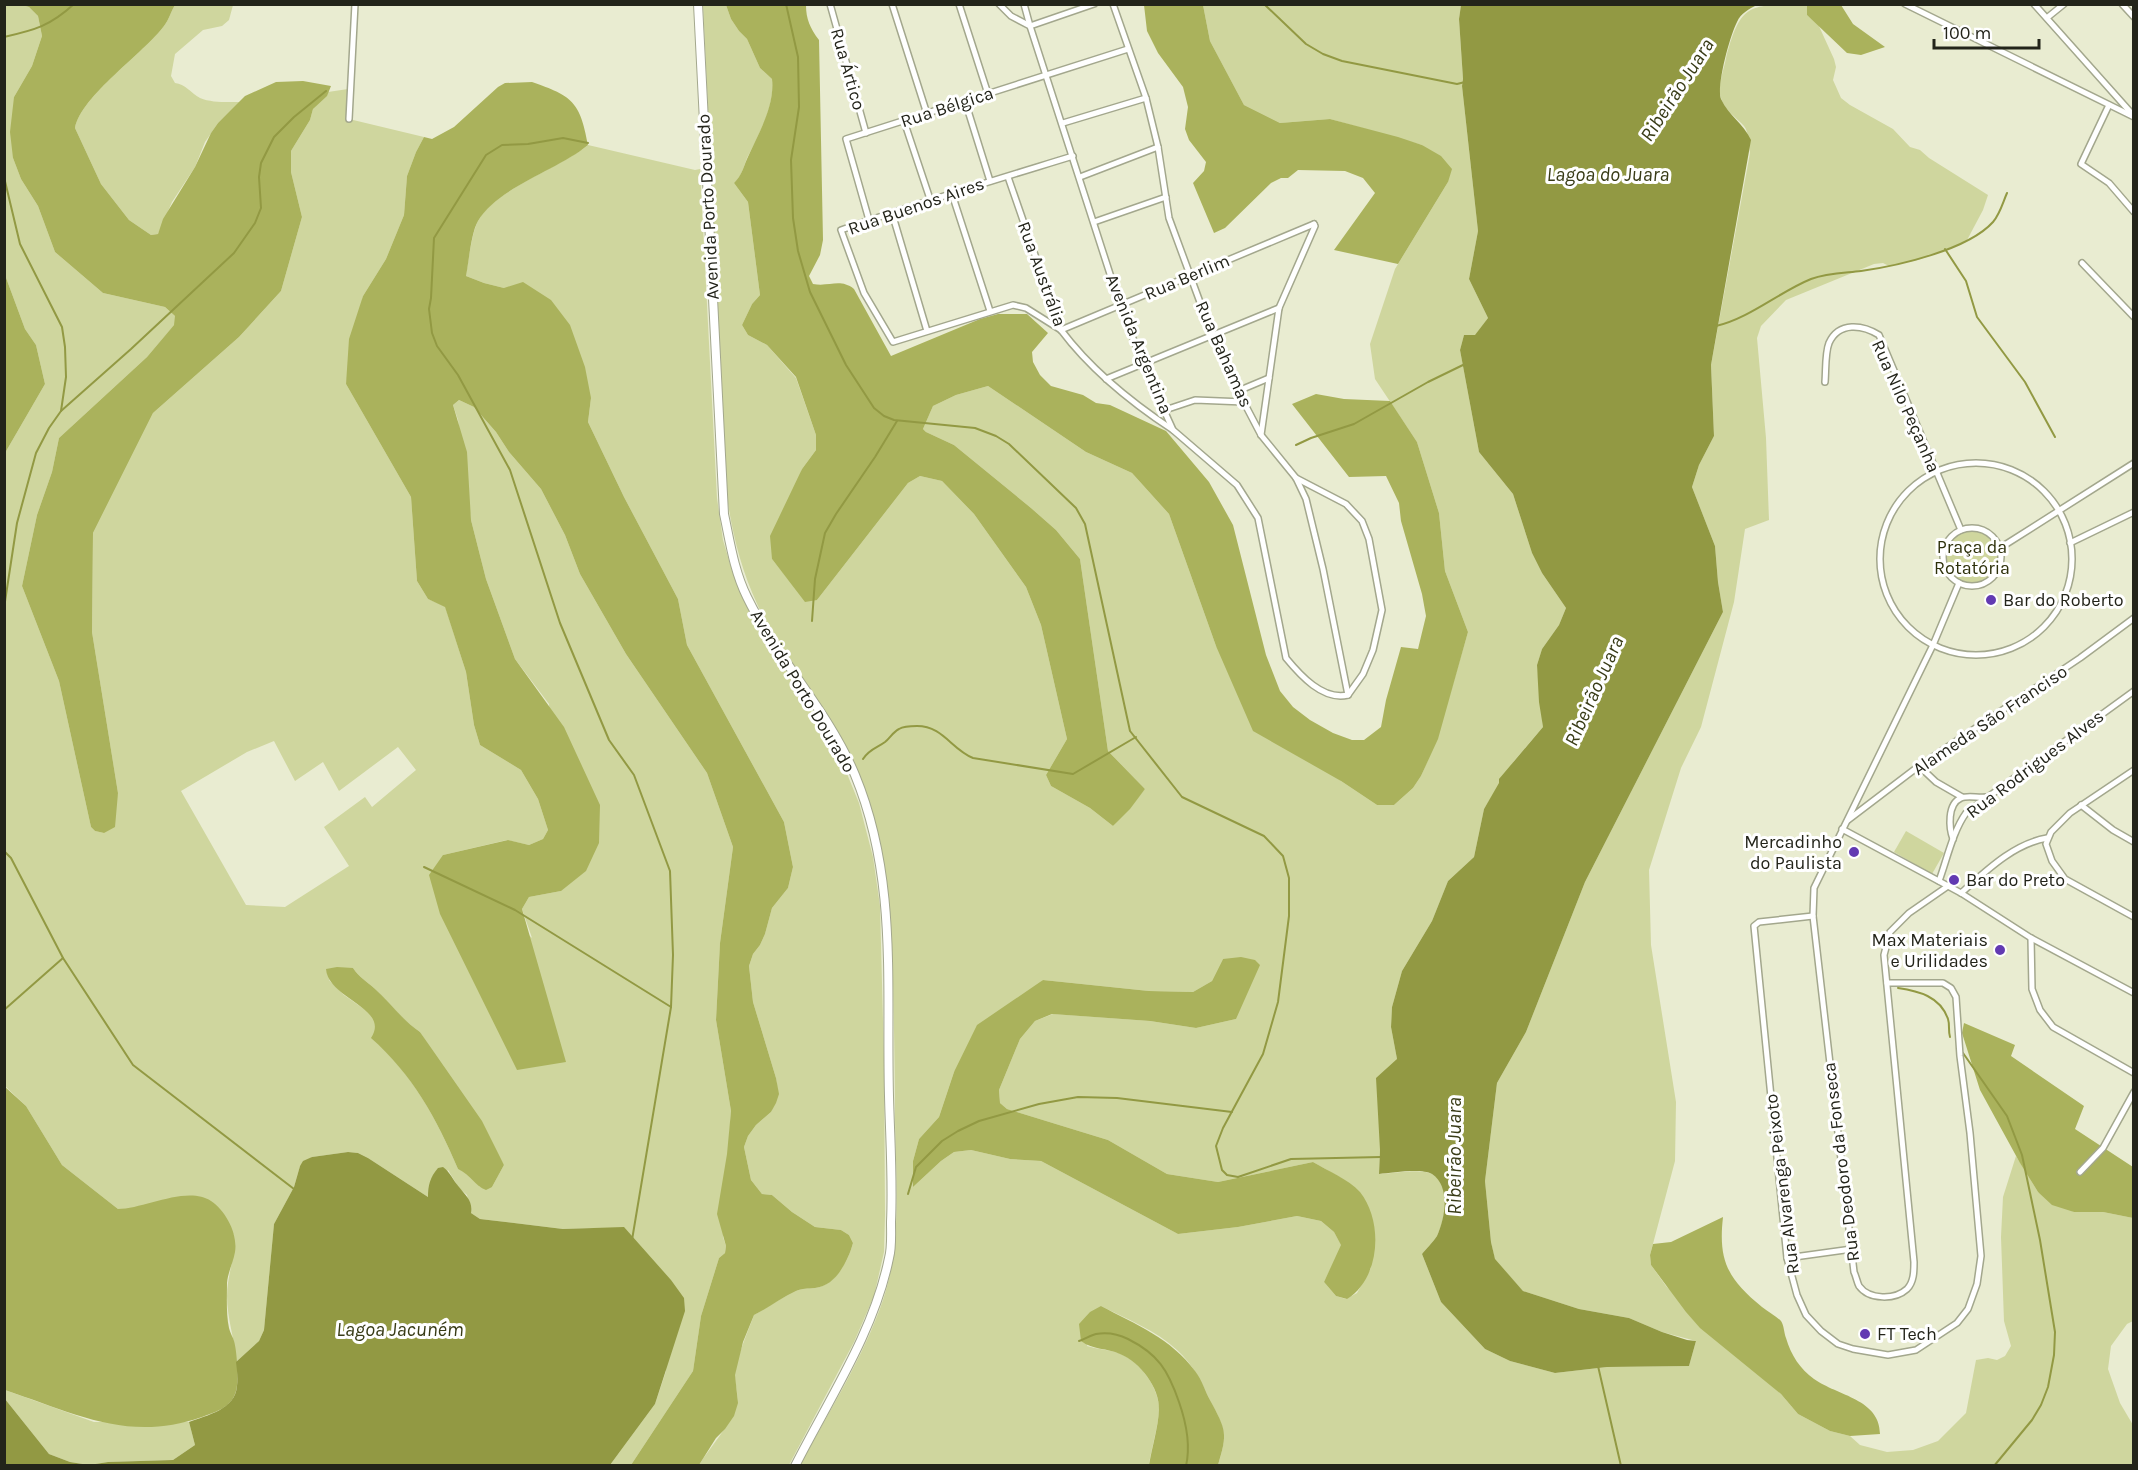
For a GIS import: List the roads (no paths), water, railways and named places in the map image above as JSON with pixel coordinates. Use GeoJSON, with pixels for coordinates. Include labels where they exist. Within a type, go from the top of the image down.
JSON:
{"type":"FeatureCollection","features":[{"type":"Feature","properties":{"kind":"main road","name":"Avenida Porto Dourado"},"geometry":{"type":"LineString","coordinates":[[698,4],[718,423],[726,524],[737,573],[746,596],[766,632],[829,727],[855,775],[871,819],[887,907],[892,1198],[890,1255],[873,1310],[859,1342],[795,1466]]}},
{"type":"Feature","properties":{"kind":"street"},"geometry":{"type":"LineString","coordinates":[[349,119],[355,4]]}},
{"type":"Feature","properties":{"kind":"street","name":"Rua Ártico"},"geometry":{"type":"LineString","coordinates":[[830,4],[866,133]]}},
{"type":"Feature","properties":{"kind":"street"},"geometry":{"type":"LineString","coordinates":[[892,4],[927,114]]}},
{"type":"Feature","properties":{"kind":"street"},"geometry":{"type":"LineString","coordinates":[[959,4],[988,94]]}},
{"type":"Feature","properties":{"kind":"street"},"geometry":{"type":"LineString","coordinates":[[999,4],[1011,16],[1030,26],[1094,4]]}},
{"type":"Feature","properties":{"kind":"street","name":"Avenida Argentina"},"geometry":{"type":"LineString","coordinates":[[1024,4],[1120,305],[1143,364],[1173,430],[1238,485],[1258,518],[1286,657],[1300,676],[1320,690],[1340,697],[1348,695]]}},
{"type":"Feature","properties":{"kind":"street","name":"Rua Bahamas"},"geometry":{"type":"LineString","coordinates":[[1113,4],[1146,98],[1158,147],[1168,218],[1190,276],[1238,391],[1261,435],[1296,478],[1306,499],[1323,569],[1348,695]]}},
{"type":"Feature","properties":{"kind":"street"},"geometry":{"type":"LineString","coordinates":[[1905,4],[2133,116]]}},
{"type":"Feature","properties":{"kind":"street"},"geometry":{"type":"LineString","coordinates":[[2034,4],[2133,116]]}},
{"type":"Feature","properties":{"kind":"street"},"geometry":{"type":"LineString","coordinates":[[2048,18],[2064,4]]}},
{"type":"Feature","properties":{"kind":"street"},"geometry":{"type":"LineString","coordinates":[[2122,4],[2133,17]]}},
{"type":"Feature","properties":{"kind":"street","name":"Rua Bélgica"},"geometry":{"type":"LineString","coordinates":[[869,220],[846,139],[1128,49]]}},
{"type":"Feature","properties":{"kind":"street"},"geometry":{"type":"LineString","coordinates":[[1063,123],[1146,98]]}},
{"type":"Feature","properties":{"kind":"street"},"geometry":{"type":"LineString","coordinates":[[965,101],[990,181]]}},
{"type":"Feature","properties":{"kind":"street"},"geometry":{"type":"LineString","coordinates":[[2109,105],[2081,164],[2109,183],[2133,212]]}},
{"type":"Feature","properties":{"kind":"street"},"geometry":{"type":"LineString","coordinates":[[904,121],[930,200]]}},
{"type":"Feature","properties":{"kind":"street"},"geometry":{"type":"LineString","coordinates":[[1080,177],[1158,147]]}},
{"type":"Feature","properties":{"kind":"street","name":"Rua Buenos Aires"},"geometry":{"type":"LineString","coordinates":[[927,331],[893,342],[864,293],[841,230],[1073,156]]}},
{"type":"Feature","properties":{"kind":"street","name":"Rua Austrália"},"geometry":{"type":"LineString","coordinates":[[1008,177],[1061,330],[1106,379],[1143,411],[1173,430]]}},
{"type":"Feature","properties":{"kind":"street"},"geometry":{"type":"LineString","coordinates":[[952,194],[990,311]]}},
{"type":"Feature","properties":{"kind":"street"},"geometry":{"type":"LineString","coordinates":[[1094,222],[1166,197]]}},
{"type":"Feature","properties":{"kind":"street"},"geometry":{"type":"LineString","coordinates":[[892,213],[927,331],[1013,305],[1026,309],[1061,330]]}},
{"type":"Feature","properties":{"kind":"street","name":"Rua Berlim"},"geometry":{"type":"LineString","coordinates":[[1061,330],[1314,224],[1279,308]]}},
{"type":"Feature","properties":{"kind":"street"},"geometry":{"type":"LineString","coordinates":[[2082,263],[2133,317]]}},
{"type":"Feature","properties":{"kind":"street"},"geometry":{"type":"LineString","coordinates":[[1106,379],[1279,308],[1261,435]]}},
{"type":"Feature","properties":{"kind":"street","name":"Rua Nilo Peçanha"},"geometry":{"type":"LineString","coordinates":[[1825,381],[1829,343],[1838,332],[1848,326],[1862,327],[1879,335],[1961,530]]}},
{"type":"Feature","properties":{"kind":"street"},"geometry":{"type":"LineString","coordinates":[[1238,391],[1269,378]]}},
{"type":"Feature","properties":{"kind":"street"},"geometry":{"type":"LineString","coordinates":[[1165,410],[1195,400],[1244,402]]}},
{"type":"Feature","properties":{"kind":"street"},"geometry":{"type":"LineString","coordinates":[[1969,463],[2004,467],[2030,480],[2046,494],[2059,511],[2066,526],[2070,543],[2071,573],[2065,594],[2054,614],[2033,636],[2007,650],[1985,654],[1962,654],[1934,645],[1908,627],[1894,609],[1884,588],[1879,557],[1881,542],[1891,513],[1910,488],[1935,471],[1948,466],[1969,463]]}},
{"type":"Feature","properties":{"kind":"street"},"geometry":{"type":"LineString","coordinates":[[2000,548],[2133,463]]}},
{"type":"Feature","properties":{"kind":"street"},"geometry":{"type":"LineString","coordinates":[[1296,478],[1346,504],[1362,521],[1369,539],[1382,610],[1373,650],[1363,674],[1348,695]]}},
{"type":"Feature","properties":{"kind":"street"},"geometry":{"type":"LineString","coordinates":[[2070,543],[2133,512]]}},
{"type":"Feature","properties":{"kind":"street"},"geometry":{"type":"LineString","coordinates":[[1969,528],[1984,531],[1991,535],[2000,548],[2000,567],[1987,582],[1978,586],[1959,583],[1946,570],[1943,551],[1953,535],[1961,530],[1969,528]]}},
{"type":"Feature","properties":{"kind":"street","name":"Rua Deodoro da Fonseca"},"geometry":{"type":"LineString","coordinates":[[1948,886],[1909,913],[1890,932],[1884,955],[1914,1262],[1913,1278],[1907,1289],[1893,1296],[1882,1297],[1859,1287],[1854,1272],[1813,916],[1814,888],[1934,645],[1959,583]]}},
{"type":"Feature","properties":{"kind":"street","name":"Alameda São Franciso"},"geometry":{"type":"LineString","coordinates":[[1846,822],[1919,766],[2080,658],[2133,618]]}},
{"type":"Feature","properties":{"kind":"street","name":"Rua Rodrigues Alves"},"geometry":{"type":"LineString","coordinates":[[1938,881],[1947,862],[1959,823],[1966,813],[2133,691]]}},
{"type":"Feature","properties":{"kind":"street"},"geometry":{"type":"LineString","coordinates":[[1919,766],[1942,786],[1962,797],[1987,797]]}},
{"type":"Feature","properties":{"kind":"street"},"geometry":{"type":"LineString","coordinates":[[2132,772],[2081,805],[2060,823],[2047,838],[2046,844],[2055,868],[2065,879],[2133,917]]}},
{"type":"Feature","properties":{"kind":"street"},"geometry":{"type":"LineString","coordinates":[[1953,839],[1948,821],[1958,800],[1962,797]]}},
{"type":"Feature","properties":{"kind":"street"},"geometry":{"type":"LineString","coordinates":[[2081,805],[2113,830],[2133,842]]}},
{"type":"Feature","properties":{"kind":"street"},"geometry":{"type":"LineString","coordinates":[[1842,829],[1961,893],[2031,938],[2133,993]]}},
{"type":"Feature","properties":{"kind":"street"},"geometry":{"type":"LineString","coordinates":[[1961,893],[2003,856],[2037,840],[2047,838]]}},
{"type":"Feature","properties":{"kind":"street","name":"Rua Alvarenga Peixoto"},"geometry":{"type":"LineString","coordinates":[[1813,916],[1754,926],[1787,1258],[1797,1295],[1806,1315],[1821,1331],[1838,1344],[1853,1349],[1888,1354],[1916,1350],[1957,1323],[1968,1309],[1977,1284],[1981,1256],[1956,997],[1951,988],[1943,983],[1887,983]]}},
{"type":"Feature","properties":{"kind":"street"},"geometry":{"type":"LineString","coordinates":[[2031,938],[2032,989],[2046,1019],[2053,1027],[2133,1073]]}},
{"type":"Feature","properties":{"kind":"street"},"geometry":{"type":"LineString","coordinates":[[2080,1172],[2103,1148],[2133,1092]]}},
{"type":"Feature","properties":{"kind":"street"},"geometry":{"type":"LineString","coordinates":[[1787,1258],[1851,1249]]}},
{"type":"Feature","properties":{"kind":"water","name":"Lagoa do Juara"},"geometry":{"type":"Polygon","coordinates":[[[1461,5],[1757,5],[1743,14],[1737,22],[1720,84],[1721,99],[1751,140],[1711,365],[1714,436],[1699,465],[1692,487],[1715,546],[1723,612],[1585,882],[1526,1032],[1497,1083],[1485,1181],[1491,1242],[1495,1259],[1523,1291],[1579,1309],[1629,1318],[1662,1332],[1696,1341],[1689,1366],[1607,1367],[1555,1373],[1510,1361],[1485,1349],[1441,1302],[1422,1254],[1437,1236],[1444,1212],[1444,1195],[1438,1180],[1432,1174],[1421,1171],[1379,1174],[1376,1078],[1397,1059],[1391,1027],[1392,1007],[1402,971],[1432,921],[1448,881],[1474,857],[1484,809],[1499,779],[1543,727],[1537,665],[1542,649],[1559,625],[1566,608],[1542,573],[1532,553],[1513,494],[1479,452],[1460,350],[1464,335],[1475,335],[1488,318],[1469,279],[1478,231],[1462,86],[1459,19],[1461,5]]]}},
{"type":"Feature","properties":{"kind":"water","name":"Lagoa Jacuném"},"geometry":{"type":"Polygon","coordinates":[[[348,1152],[358,1153],[428,1197],[431,1178],[438,1168],[443,1167],[468,1199],[471,1213],[480,1219],[563,1229],[624,1227],[684,1298],[685,1311],[655,1404],[610,1465],[89,1465],[108,1462],[173,1460],[195,1445],[189,1422],[212,1414],[231,1401],[237,1386],[236,1362],[259,1341],[264,1330],[274,1224],[294,1187],[300,1166],[303,1161],[312,1157],[348,1152]]]}},
{"type":"Feature","properties":{"kind":"water"},"geometry":{"type":"Polygon","coordinates":[[[5,1399],[49,1454],[70,1462],[89,1465],[5,1465],[5,1399]]]}},
{"type":"Feature","properties":{"kind":"waterway"},"geometry":{"type":"LineString","coordinates":[[4,37],[42,26],[74,4]]}},
{"type":"Feature","properties":{"kind":"waterway"},"geometry":{"type":"LineString","coordinates":[[786,4],[798,57],[799,107],[791,160],[793,218],[798,251],[810,292],[846,365],[874,408],[884,416],[894,420],[975,428],[996,436],[1009,444],[1076,508],[1085,524],[1130,731],[1182,797],[1264,836],[1283,856],[1289,878],[1289,916],[1278,1002],[1263,1054],[1223,1128],[1216,1146],[1222,1170],[1227,1175],[1238,1177],[1291,1159],[1381,1157]]}},
{"type":"Feature","properties":{"kind":"waterway"},"geometry":{"type":"LineString","coordinates":[[1264,4],[1306,44],[1323,54],[1342,61],[1457,84],[1465,82]]}},
{"type":"Feature","properties":{"kind":"waterway"},"geometry":{"type":"LineString","coordinates":[[4,608],[17,523],[36,453],[49,428],[61,411],[234,253],[255,223],[261,208],[259,177],[261,163],[274,137],[326,91]]}},
{"type":"Feature","properties":{"kind":"waterway"},"geometry":{"type":"LineString","coordinates":[[588,143],[563,138],[528,144],[502,145],[486,155],[434,238],[429,309],[432,333],[437,346],[458,375],[510,470],[560,623],[609,740],[634,775],[670,871],[673,955],[671,1007],[632,1240]]}},
{"type":"Feature","properties":{"kind":"waterway"},"geometry":{"type":"LineString","coordinates":[[4,177],[20,244],[62,327],[66,377],[61,411]]}},
{"type":"Feature","properties":{"kind":"waterway"},"geometry":{"type":"LineString","coordinates":[[1716,326],[1741,317],[1811,279],[1912,261],[1967,241],[1993,222],[2007,193]]}},
{"type":"Feature","properties":{"kind":"waterway"},"geometry":{"type":"LineString","coordinates":[[1945,249],[1966,281],[1977,317],[2025,382],[2055,437]]}},
{"type":"Feature","properties":{"kind":"waterway"},"geometry":{"type":"LineString","coordinates":[[1296,445],[1354,424],[1465,364]]}},
{"type":"Feature","properties":{"kind":"waterway"},"geometry":{"type":"LineString","coordinates":[[812,621],[815,579],[825,533],[897,421]]}},
{"type":"Feature","properties":{"kind":"waterway"},"geometry":{"type":"LineString","coordinates":[[863,759],[897,730],[917,726],[934,730],[973,758],[1073,774],[1136,737]]}},
{"type":"Feature","properties":{"kind":"waterway"},"geometry":{"type":"LineString","coordinates":[[4,851],[11,858],[63,958],[133,1065],[294,1189]]}},
{"type":"Feature","properties":{"kind":"waterway"},"geometry":{"type":"LineString","coordinates":[[424,867],[515,910],[671,1007]]}},
{"type":"Feature","properties":{"kind":"waterway"},"geometry":{"type":"LineString","coordinates":[[4,1010],[63,958]]}},
{"type":"Feature","properties":{"kind":"waterway"},"geometry":{"type":"LineString","coordinates":[[1898,988],[1920,993],[1940,1005],[1948,1019],[1950,1037]]}},
{"type":"Feature","properties":{"kind":"waterway"},"geometry":{"type":"LineString","coordinates":[[1963,1053],[2007,1116],[2022,1155],[2040,1240],[2055,1332],[2054,1355],[2048,1387],[2041,1405],[2032,1420],[1994,1466]]}},
{"type":"Feature","properties":{"kind":"waterway"},"geometry":{"type":"LineString","coordinates":[[908,1194],[916,1167],[942,1141],[979,1121],[1039,1104],[1078,1097],[1117,1098],[1232,1112]]}},
{"type":"Feature","properties":{"kind":"waterway"},"geometry":{"type":"LineString","coordinates":[[1079,1341],[1096,1334],[1117,1335],[1138,1345],[1161,1364],[1171,1381],[1184,1417],[1188,1441],[1186,1466]]}},
{"type":"Feature","properties":{"kind":"waterway","name":"Ribeirão Juara"},"geometry":{"type":"LineString","coordinates":[[1598,1366],[1621,1466]]}},
{"type":"Feature","properties":{"kind":"place","name":"Bar do Roberto"},"geometry":{"type":"Point","coordinates":[1991,600]}},
{"type":"Feature","properties":{"kind":"place","name":"Mercadinho do Paulista"},"geometry":{"type":"Point","coordinates":[1854,852]}},
{"type":"Feature","properties":{"kind":"place","name":"Bar do Preto"},"geometry":{"type":"Point","coordinates":[1954,880]}},
{"type":"Feature","properties":{"kind":"place","name":"Max Materiais e Urilidades"},"geometry":{"type":"Point","coordinates":[2000,950]}},
{"type":"Feature","properties":{"kind":"place","name":"FT Tech"},"geometry":{"type":"Point","coordinates":[1865,1334]}},
{"type":"Feature","properties":{"kind":"park label","name":"Praça da Rotatória"},"geometry":{"type":"Point","coordinates":[1972,557]}}]}
